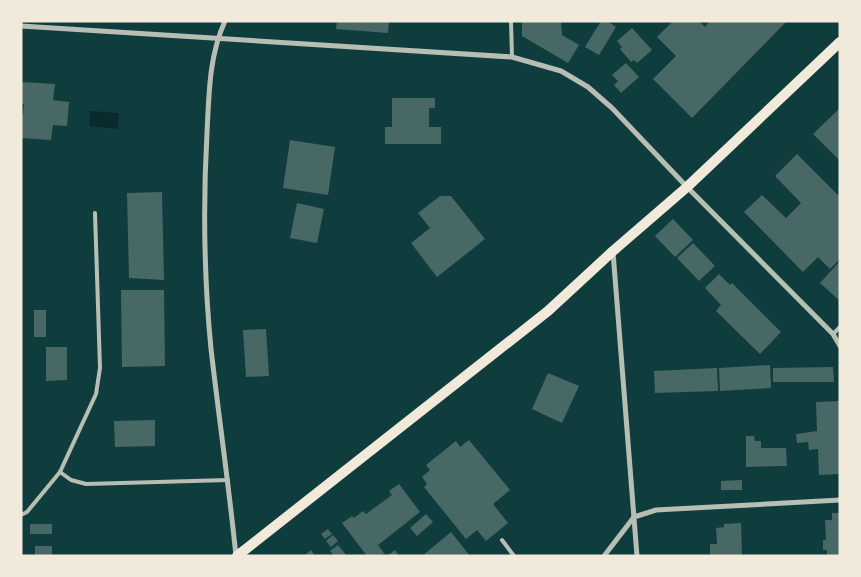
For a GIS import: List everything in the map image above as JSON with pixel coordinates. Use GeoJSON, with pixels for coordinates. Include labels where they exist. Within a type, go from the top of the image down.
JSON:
{"type":"FeatureCollection","features":[{"type":"Feature","properties":{"kind":"main road"},"geometry":{"type":"LineString","coordinates":[[236,556],[548,311],[686,187],[840,42]]}},
{"type":"Feature","properties":{"kind":"street"},"geometry":{"type":"LineString","coordinates":[[226,21],[218,38],[212,63],[205,159],[205,251],[211,347],[236,556]]}},
{"type":"Feature","properties":{"kind":"street"},"geometry":{"type":"LineString","coordinates":[[21,26],[512,57],[561,71],[588,87],[612,108],[686,187],[832,334],[840,346]]}},
{"type":"Feature","properties":{"kind":"street"},"geometry":{"type":"LineString","coordinates":[[613,251],[637,556]]}},
{"type":"Feature","properties":{"kind":"street"},"geometry":{"type":"LineString","coordinates":[[604,556],[634,517],[656,510],[840,500]]}},
{"type":"Feature","properties":{"kind":"lane"},"geometry":{"type":"LineString","coordinates":[[511,21],[512,57]]}},
{"type":"Feature","properties":{"kind":"lane"},"geometry":{"type":"LineString","coordinates":[[21,515],[27,512],[60,472],[96,394],[100,368],[95,212]]}},
{"type":"Feature","properties":{"kind":"lane"},"geometry":{"type":"LineString","coordinates":[[832,334],[840,327]]}},
{"type":"Feature","properties":{"kind":"lane"},"geometry":{"type":"LineString","coordinates":[[60,472],[70,480],[86,484],[228,480]]}},
{"type":"Feature","properties":{"kind":"lane"},"geometry":{"type":"LineString","coordinates":[[502,540],[514,556]]}},
{"type":"Feature","properties":{"kind":"water"},"geometry":{"type":"Polygon","coordinates":[[[90,111],[119,113],[118,129],[89,126],[90,111]]]}},
{"type":"Feature","properties":{"kind":"building"},"geometry":{"type":"Polygon","coordinates":[[[337,21],[389,21],[388,33],[336,29],[337,21]]]}},
{"type":"Feature","properties":{"kind":"building"},"geometry":{"type":"Polygon","coordinates":[[[522,21],[561,21],[562,35],[579,45],[568,63],[522,36],[522,21]]]}},
{"type":"Feature","properties":{"kind":"building"},"geometry":{"type":"Polygon","coordinates":[[[601,21],[607,21],[616,27],[599,55],[585,47],[601,21]]]}},
{"type":"Feature","properties":{"kind":"building"},"geometry":{"type":"Polygon","coordinates":[[[673,21],[699,21],[705,27],[710,21],[787,21],[692,118],[653,79],[676,56],[657,37],[673,21]]]}},
{"type":"Feature","properties":{"kind":"building"},"geometry":{"type":"Polygon","coordinates":[[[632,28],[652,50],[637,63],[634,60],[631,62],[620,49],[622,47],[617,41],[632,28]]]}},
{"type":"Feature","properties":{"kind":"building"},"geometry":{"type":"Polygon","coordinates":[[[626,63],[639,77],[621,93],[614,85],[618,81],[612,75],[626,63]]]}},
{"type":"Feature","properties":{"kind":"building"},"geometry":{"type":"Polygon","coordinates":[[[21,82],[55,84],[53,100],[69,102],[67,126],[53,125],[51,140],[21,138],[21,114],[23,115],[24,104],[21,103],[21,82]]]}},
{"type":"Feature","properties":{"kind":"building"},"geometry":{"type":"Polygon","coordinates":[[[392,98],[435,98],[435,108],[429,108],[429,127],[441,127],[441,144],[385,144],[385,127],[392,127],[392,98]]]}},
{"type":"Feature","properties":{"kind":"building"},"geometry":{"type":"Polygon","coordinates":[[[840,108],[840,161],[813,134],[840,108]]]}},
{"type":"Feature","properties":{"kind":"building"},"geometry":{"type":"Polygon","coordinates":[[[290,140],[335,147],[328,195],[283,188],[290,140]]]}},
{"type":"Feature","properties":{"kind":"building"},"geometry":{"type":"Polygon","coordinates":[[[797,154],[840,197],[840,259],[830,269],[818,257],[803,272],[744,212],[762,195],[786,218],[801,203],[775,176],[797,154]]]}},
{"type":"Feature","properties":{"kind":"building"},"geometry":{"type":"Polygon","coordinates":[[[162,192],[164,280],[129,278],[127,193],[162,192]]]}},
{"type":"Feature","properties":{"kind":"building"},"geometry":{"type":"Polygon","coordinates":[[[440,196],[451,196],[485,239],[437,277],[411,243],[430,228],[418,213],[440,196]]]}},
{"type":"Feature","properties":{"kind":"building"},"geometry":{"type":"Polygon","coordinates":[[[297,203],[324,209],[317,243],[290,238],[297,203]]]}},
{"type":"Feature","properties":{"kind":"building"},"geometry":{"type":"Polygon","coordinates":[[[673,219],[693,240],[675,257],[655,236],[673,219]]]}},
{"type":"Feature","properties":{"kind":"building"},"geometry":{"type":"Polygon","coordinates":[[[693,243],[715,266],[699,281],[677,258],[693,243]]]}},
{"type":"Feature","properties":{"kind":"building"},"geometry":{"type":"Polygon","coordinates":[[[840,261],[840,301],[820,283],[840,261]]]}},
{"type":"Feature","properties":{"kind":"building"},"geometry":{"type":"Polygon","coordinates":[[[719,274],[730,285],[732,283],[781,332],[760,354],[716,311],[721,305],[705,288],[719,274]]]}},
{"type":"Feature","properties":{"kind":"building"},"geometry":{"type":"Polygon","coordinates":[[[121,290],[164,290],[165,366],[122,367],[121,290]]]}},
{"type":"Feature","properties":{"kind":"building"},"geometry":{"type":"Polygon","coordinates":[[[34,310],[46,310],[46,337],[34,337],[34,310]]]}},
{"type":"Feature","properties":{"kind":"building"},"geometry":{"type":"Polygon","coordinates":[[[266,329],[269,376],[246,377],[243,330],[266,329]]]}},
{"type":"Feature","properties":{"kind":"building"},"geometry":{"type":"Polygon","coordinates":[[[46,347],[67,347],[67,380],[46,381],[46,347]]]}},
{"type":"Feature","properties":{"kind":"building"},"geometry":{"type":"Polygon","coordinates":[[[770,365],[771,388],[720,391],[719,368],[770,365]]]}},
{"type":"Feature","properties":{"kind":"building"},"geometry":{"type":"Polygon","coordinates":[[[833,367],[834,382],[773,382],[773,368],[833,367]]]}},
{"type":"Feature","properties":{"kind":"building"},"geometry":{"type":"Polygon","coordinates":[[[717,368],[718,391],[655,393],[654,371],[717,368]]]}},
{"type":"Feature","properties":{"kind":"building"},"geometry":{"type":"Polygon","coordinates":[[[548,373],[579,386],[562,423],[532,409],[548,373]]]}},
{"type":"Feature","properties":{"kind":"building"},"geometry":{"type":"Polygon","coordinates":[[[840,401],[840,474],[819,475],[818,449],[809,450],[808,442],[797,443],[796,434],[817,431],[816,402],[840,401]]]}},
{"type":"Feature","properties":{"kind":"building"},"geometry":{"type":"Polygon","coordinates":[[[155,420],[155,446],[115,447],[114,421],[155,420]]]}},
{"type":"Feature","properties":{"kind":"building"},"geometry":{"type":"Polygon","coordinates":[[[746,436],[754,436],[755,441],[761,441],[761,448],[786,448],[787,466],[746,467],[746,436]]]}},
{"type":"Feature","properties":{"kind":"building"},"geometry":{"type":"Polygon","coordinates":[[[469,440],[510,490],[493,504],[508,523],[486,541],[477,530],[466,539],[424,487],[427,484],[422,477],[430,470],[426,465],[456,441],[460,447],[469,440]]]}},
{"type":"Feature","properties":{"kind":"building"},"geometry":{"type":"Polygon","coordinates":[[[742,480],[742,490],[721,490],[721,481],[742,480]]]}},
{"type":"Feature","properties":{"kind":"building"},"geometry":{"type":"Polygon","coordinates":[[[399,484],[420,512],[378,545],[384,553],[380,556],[367,556],[342,523],[352,516],[354,518],[363,511],[366,514],[392,495],[389,491],[399,484]]]}},
{"type":"Feature","properties":{"kind":"building"},"geometry":{"type":"Polygon","coordinates":[[[832,513],[840,513],[840,556],[827,556],[827,550],[823,550],[823,540],[826,540],[825,520],[832,520],[832,513]]]}},
{"type":"Feature","properties":{"kind":"building"},"geometry":{"type":"Polygon","coordinates":[[[426,514],[433,522],[417,536],[410,528],[426,514]]]}},
{"type":"Feature","properties":{"kind":"building"},"geometry":{"type":"Polygon","coordinates":[[[741,523],[742,556],[710,556],[710,544],[717,544],[716,528],[724,527],[724,524],[741,523]]]}},
{"type":"Feature","properties":{"kind":"building"},"geometry":{"type":"Polygon","coordinates":[[[30,524],[52,524],[52,534],[30,534],[30,524]]]}},
{"type":"Feature","properties":{"kind":"building"},"geometry":{"type":"Polygon","coordinates":[[[328,529],[332,534],[325,539],[321,534],[328,529]]]}},
{"type":"Feature","properties":{"kind":"building"},"geometry":{"type":"Polygon","coordinates":[[[451,532],[470,556],[422,556],[451,532]]]}},
{"type":"Feature","properties":{"kind":"building"},"geometry":{"type":"Polygon","coordinates":[[[333,535],[338,541],[331,547],[326,541],[333,535]]]}},
{"type":"Feature","properties":{"kind":"building"},"geometry":{"type":"Polygon","coordinates":[[[338,545],[347,556],[334,556],[330,551],[338,545]]]}},
{"type":"Feature","properties":{"kind":"building"},"geometry":{"type":"Polygon","coordinates":[[[35,546],[52,546],[52,556],[35,556],[35,546]]]}},
{"type":"Feature","properties":{"kind":"building"},"geometry":{"type":"Polygon","coordinates":[[[311,550],[315,556],[304,556],[311,550]]]}},
{"type":"Feature","properties":{"kind":"building"},"geometry":{"type":"Polygon","coordinates":[[[395,550],[399,556],[387,556],[395,550]]]}}]}
